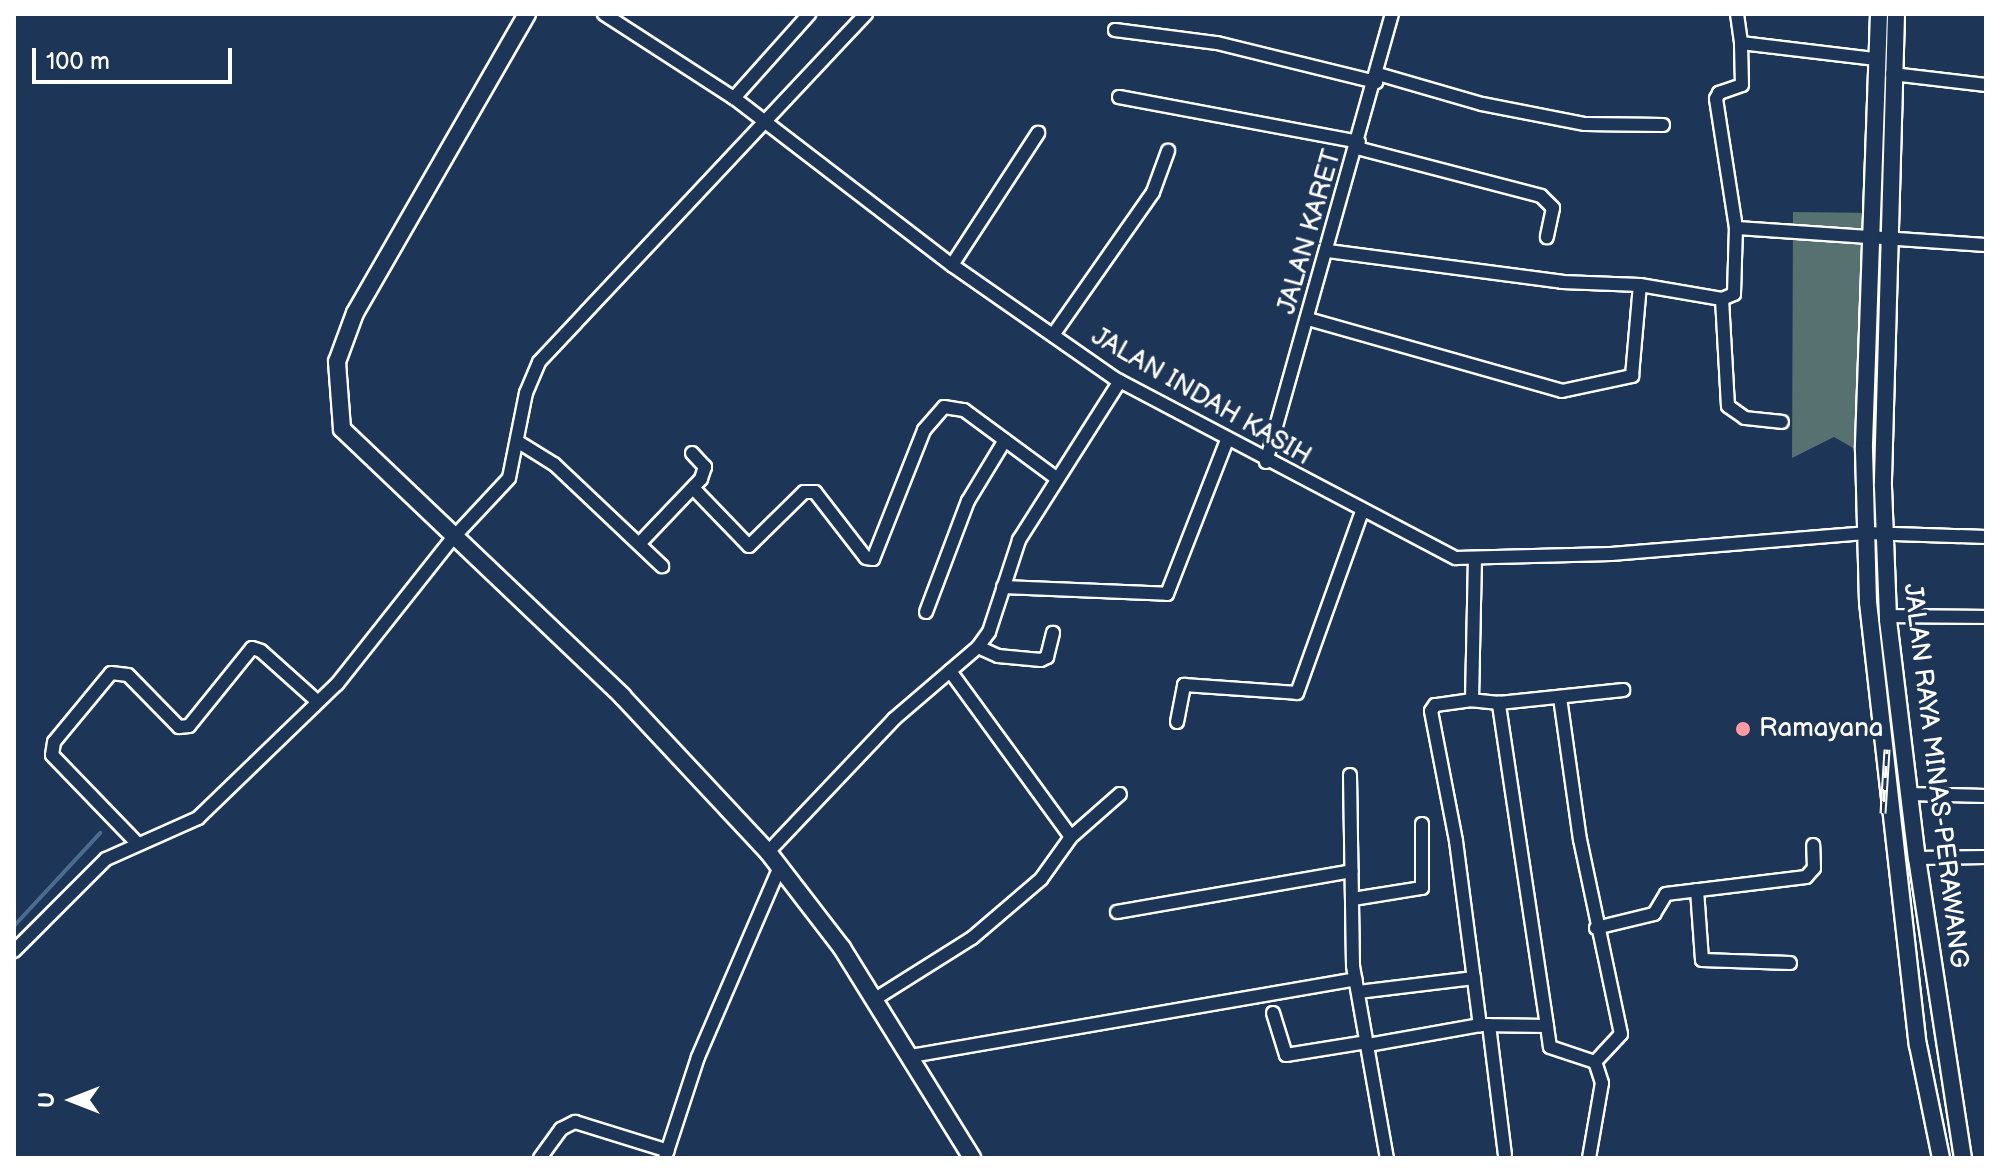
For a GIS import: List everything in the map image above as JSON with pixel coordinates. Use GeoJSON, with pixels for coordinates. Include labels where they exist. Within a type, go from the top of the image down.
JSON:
{"type":"FeatureCollection","features":[{"type":"Feature","properties":{"kind":"main road"},"geometry":{"type":"LineString","coordinates":[[527,14],[355,313],[337,362],[342,429],[452,539],[622,696],[768,852],[875,999],[972,1158]]}},
{"type":"Feature","properties":{"kind":"main road","name":"JALAN RAYA MINAS-PERAWANG"},"geometry":{"type":"LineString","coordinates":[[1879,14],[1865,533],[1913,998],[1941,1158]]}},
{"type":"Feature","properties":{"kind":"main road","name":"JALAN RAYA MINAS-PERAWANG"},"geometry":{"type":"LineString","coordinates":[[1896,14],[1892,74],[1883,534],[1888,616],[1917,858],[1963,1158]]}},
{"type":"Feature","properties":{"kind":"street","name":"JALAN INDAH KASIH"},"geometry":{"type":"LineString","coordinates":[[604,14],[766,120],[952,265],[1120,381],[1266,462],[1437,550],[1475,559],[1865,533],[1986,537]]}},
{"type":"Feature","properties":{"kind":"street"},"geometry":{"type":"LineString","coordinates":[[734,98],[809,14]]}},
{"type":"Feature","properties":{"kind":"street"},"geometry":{"type":"LineString","coordinates":[[14,951],[83,878],[137,843],[198,818],[318,702],[452,539],[509,478],[520,443],[526,393],[539,362],[866,14]]}},
{"type":"Feature","properties":{"kind":"street","name":"JALAN KARET"},"geometry":{"type":"LineString","coordinates":[[1266,462],[1377,78],[1392,14]]}},
{"type":"Feature","properties":{"kind":"street"},"geometry":{"type":"LineString","coordinates":[[1328,251],[1562,282],[1640,285],[1722,299],[1734,294],[1737,286],[1736,228],[1716,99],[1719,93],[1742,85],[1737,14]]}},
{"type":"Feature","properties":{"kind":"street"},"geometry":{"type":"LineString","coordinates":[[1115,30],[1217,43],[1482,104],[1585,124],[1663,125]]}},
{"type":"Feature","properties":{"kind":"street"},"geometry":{"type":"LineString","coordinates":[[1741,43],[1876,59]]}},
{"type":"Feature","properties":{"kind":"street"},"geometry":{"type":"LineString","coordinates":[[1892,74],[1986,85]]}},
{"type":"Feature","properties":{"kind":"street"},"geometry":{"type":"LineString","coordinates":[[1119,97],[1358,145],[1541,196],[1553,208],[1547,237]]}},
{"type":"Feature","properties":{"kind":"street"},"geometry":{"type":"LineString","coordinates":[[952,265],[1038,133]]}},
{"type":"Feature","properties":{"kind":"street"},"geometry":{"type":"LineString","coordinates":[[1053,335],[1153,192],[1168,151]]}},
{"type":"Feature","properties":{"kind":"street"},"geometry":{"type":"LineString","coordinates":[[1736,228],[1890,236],[1986,245]]}},
{"type":"Feature","properties":{"kind":"street"},"geometry":{"type":"LineString","coordinates":[[1308,319],[1562,391],[1632,376],[1640,285]]}},
{"type":"Feature","properties":{"kind":"street"},"geometry":{"type":"LineString","coordinates":[[1722,299],[1728,406],[1745,418],[1782,422]]}},
{"type":"Feature","properties":{"kind":"street"},"geometry":{"type":"LineString","coordinates":[[768,852],[894,719],[978,647],[989,632],[1019,540],[1055,477],[1120,381]]}},
{"type":"Feature","properties":{"kind":"street"},"geometry":{"type":"LineString","coordinates":[[694,489],[749,546],[804,492],[815,492],[866,558],[873,559],[935,411],[964,410],[1055,477]]}},
{"type":"Feature","properties":{"kind":"street"},"geometry":{"type":"LineString","coordinates":[[926,612],[968,501],[1005,440]]}},
{"type":"Feature","properties":{"kind":"street"},"geometry":{"type":"LineString","coordinates":[[1003,587],[1167,594],[1227,440]]}},
{"type":"Feature","properties":{"kind":"street"},"geometry":{"type":"LineString","coordinates":[[520,443],[554,464],[662,566]]}},
{"type":"Feature","properties":{"kind":"street"},"geometry":{"type":"LineString","coordinates":[[639,544],[694,489],[705,468],[692,453]]}},
{"type":"Feature","properties":{"kind":"street"},"geometry":{"type":"LineString","coordinates":[[1177,722],[1184,685],[1297,693],[1362,511]]}},
{"type":"Feature","properties":{"kind":"street"},"geometry":{"type":"LineString","coordinates":[[1472,700],[1475,559]]}},
{"type":"Feature","properties":{"kind":"street"},"geometry":{"type":"LineString","coordinates":[[1888,616],[1986,617]]}},
{"type":"Feature","properties":{"kind":"street"},"geometry":{"type":"LineString","coordinates":[[978,647],[998,656],[1041,660],[1047,657],[1053,633]]}},
{"type":"Feature","properties":{"kind":"street"},"geometry":{"type":"LineString","coordinates":[[137,843],[52,755],[54,742],[111,673],[128,675],[179,727],[189,726],[252,648],[261,651],[318,702]]}},
{"type":"Feature","properties":{"kind":"street"},"geometry":{"type":"LineString","coordinates":[[950,671],[1071,837]]}},
{"type":"Feature","properties":{"kind":"street"},"geometry":{"type":"LineString","coordinates":[[1508,1157],[1474,978],[1431,711],[1435,705],[1472,700],[1499,703],[1623,690]]}},
{"type":"Feature","properties":{"kind":"street"},"geometry":{"type":"LineString","coordinates":[[1560,697],[1596,928],[1621,1034],[1595,1062]]}},
{"type":"Feature","properties":{"kind":"street"},"geometry":{"type":"LineString","coordinates":[[1499,703],[1550,1047],[1595,1062]]}},
{"type":"Feature","properties":{"kind":"street"},"geometry":{"type":"LineString","coordinates":[[1350,775],[1357,986],[1388,1158]]}},
{"type":"Feature","properties":{"kind":"street"},"geometry":{"type":"LineString","coordinates":[[875,999],[972,938],[1041,879],[1071,837],[1120,794]]}},
{"type":"Feature","properties":{"kind":"street"},"geometry":{"type":"LineString","coordinates":[[1909,794],[1986,796]]}},
{"type":"Feature","properties":{"kind":"street"},"geometry":{"type":"LineString","coordinates":[[1353,899],[1422,888],[1422,824]]}},
{"type":"Feature","properties":{"kind":"street"},"geometry":{"type":"LineString","coordinates":[[1596,928],[1654,914],[1663,895],[1806,877],[1814,868],[1813,845]]}},
{"type":"Feature","properties":{"kind":"street"},"geometry":{"type":"LineString","coordinates":[[1917,858],[1986,857]]}},
{"type":"Feature","properties":{"kind":"street"},"geometry":{"type":"LineString","coordinates":[[540,1158],[568,1122],[666,1154],[698,1057],[780,867]]}},
{"type":"Feature","properties":{"kind":"street"},"geometry":{"type":"LineString","coordinates":[[1117,912],[1351,871]]}},
{"type":"Feature","properties":{"kind":"street"},"geometry":{"type":"LineString","coordinates":[[1697,890],[1702,960],[1790,963]]}},
{"type":"Feature","properties":{"kind":"street"},"geometry":{"type":"LineString","coordinates":[[911,1056],[1357,986],[1474,978]]}},
{"type":"Feature","properties":{"kind":"street"},"geometry":{"type":"LineString","coordinates":[[1273,1013],[1286,1055],[1484,1025],[1547,1026]]}},
{"type":"Feature","properties":{"kind":"street"},"geometry":{"type":"LineString","coordinates":[[1589,1158],[1602,1083],[1595,1062]]}},
{"type":"Feature","properties":{"kind":"green space"},"geometry":{"type":"Polygon","coordinates":[[[1793,212],[1876,213],[1869,457],[1834,437],[1792,458],[1793,212]]]}},
{"type":"Feature","properties":{"kind":"waterway"},"geometry":{"type":"LineString","coordinates":[[14,926],[100,833]]}},
{"type":"Feature","properties":{"kind":"railway"},"geometry":{"type":"LineString","coordinates":[[1883,813],[1887,749]]}},
{"type":"Feature","properties":{"kind":"place","name":"Ramayana"},"geometry":{"type":"Point","coordinates":[1743,729]}}]}
